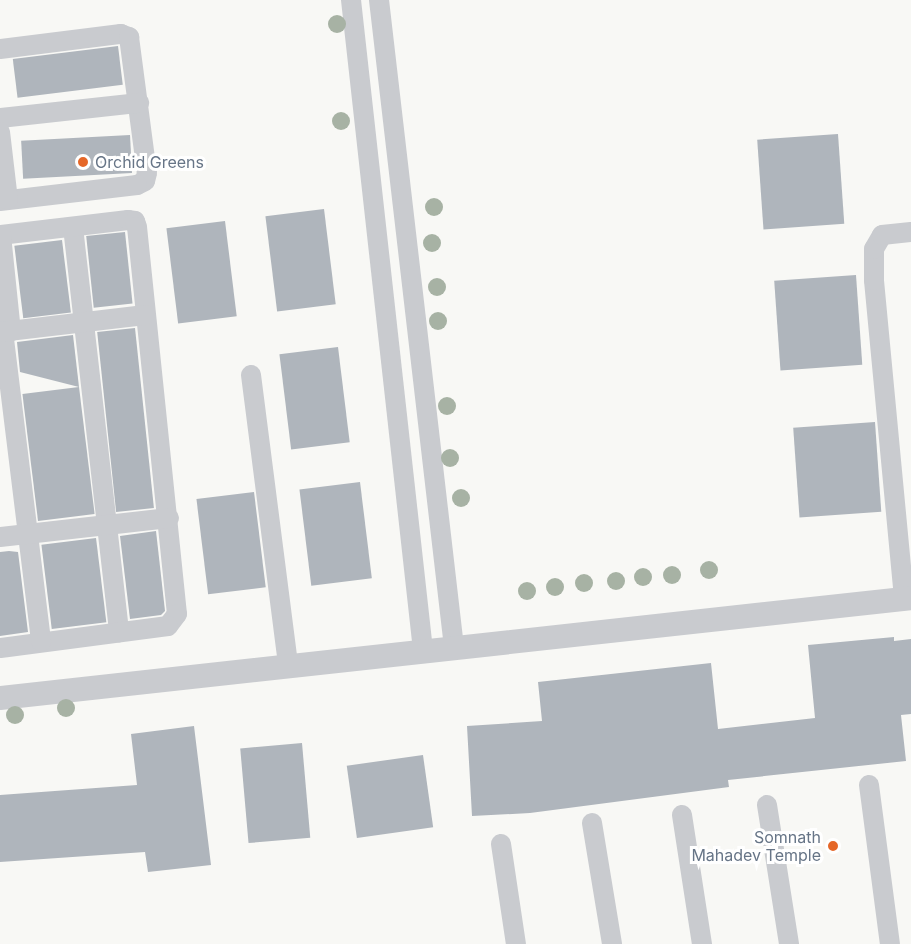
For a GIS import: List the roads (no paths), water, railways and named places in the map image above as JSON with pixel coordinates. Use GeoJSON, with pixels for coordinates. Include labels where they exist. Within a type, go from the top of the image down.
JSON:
{"type":"FeatureCollection","features":[{"type":"Feature","properties":{"kind":"street"},"geometry":{"type":"LineString","coordinates":[[351,0],[423,650]]}},
{"type":"Feature","properties":{"kind":"street"},"geometry":{"type":"LineString","coordinates":[[379,0],[454,647]]}},
{"type":"Feature","properties":{"kind":"street"},"geometry":{"type":"LineString","coordinates":[[354,24],[382,21]]}},
{"type":"Feature","properties":{"kind":"street"},"geometry":{"type":"LineString","coordinates":[[0,49],[127,35],[132,40],[147,173],[141,184],[4,200],[0,132]]}},
{"type":"Feature","properties":{"kind":"street"},"geometry":{"type":"LineString","coordinates":[[0,118],[139,103]]}},
{"type":"Feature","properties":{"kind":"street"},"geometry":{"type":"LineString","coordinates":[[0,648],[168,626],[177,615],[169,518],[135,221],[1,235],[5,331],[41,642]]}},
{"type":"Feature","properties":{"kind":"street"},"geometry":{"type":"LineString","coordinates":[[73,227],[119,632]]}},
{"type":"Feature","properties":{"kind":"street"},"geometry":{"type":"LineString","coordinates":[[377,235],[406,232]]}},
{"type":"Feature","properties":{"kind":"street"},"geometry":{"type":"LineString","coordinates":[[0,698],[907,598],[874,280],[874,249],[882,235],[911,232]]}},
{"type":"Feature","properties":{"kind":"street"},"geometry":{"type":"LineString","coordinates":[[5,331],[145,315]]}},
{"type":"Feature","properties":{"kind":"street"},"geometry":{"type":"LineString","coordinates":[[393,377],[422,373]]}},
{"type":"Feature","properties":{"kind":"street"},"geometry":{"type":"LineString","coordinates":[[250,375],[288,665]]}},
{"type":"Feature","properties":{"kind":"street"},"geometry":{"type":"LineString","coordinates":[[0,537],[169,518]]}},
{"type":"Feature","properties":{"kind":"street"},"geometry":{"type":"LineString","coordinates":[[869,785],[890,944]]}},
{"type":"Feature","properties":{"kind":"street"},"geometry":{"type":"LineString","coordinates":[[767,805],[789,944]]}},
{"type":"Feature","properties":{"kind":"street"},"geometry":{"type":"LineString","coordinates":[[682,815],[702,944]]}},
{"type":"Feature","properties":{"kind":"street"},"geometry":{"type":"LineString","coordinates":[[592,823],[612,944]]}},
{"type":"Feature","properties":{"kind":"street"},"geometry":{"type":"LineString","coordinates":[[501,844],[516,944]]}},
{"type":"Feature","properties":{"kind":"place","name":"Orchid Greens"},"geometry":{"type":"Point","coordinates":[83,162]}},
{"type":"Feature","properties":{"kind":"place","name":"Somnath Mahadev Temple"},"geometry":{"type":"Point","coordinates":[833,846]}}]}
